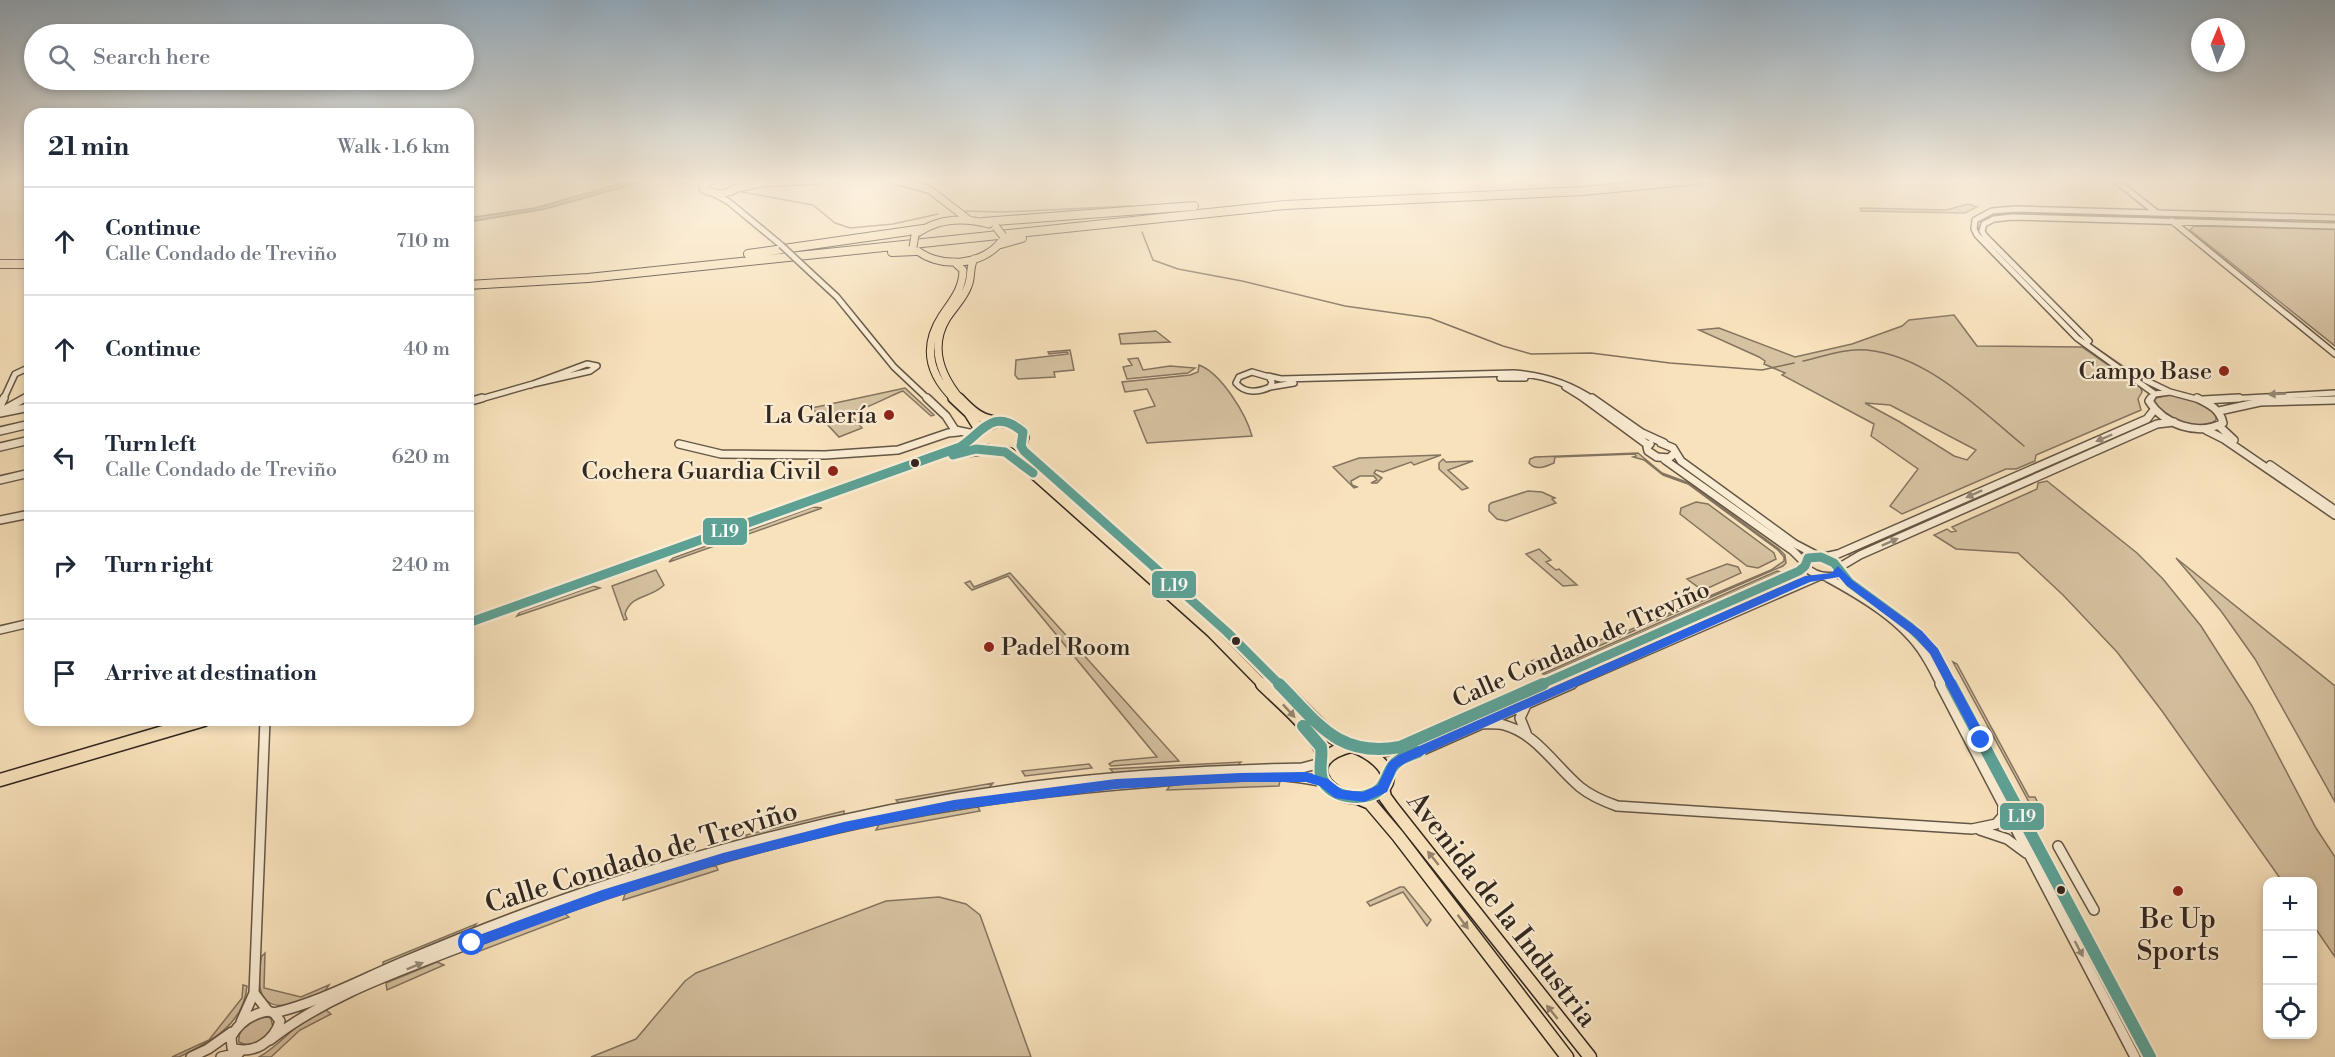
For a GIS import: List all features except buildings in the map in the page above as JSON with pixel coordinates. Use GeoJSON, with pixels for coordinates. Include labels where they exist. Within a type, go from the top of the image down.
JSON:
{"type":"FeatureCollection","features":[{"type":"Feature","properties":{"kind":"highway"},"geometry":{"type":"LineString","coordinates":[[656,269],[921,229]]}},
{"type":"Feature","properties":{"kind":"highway"},"geometry":{"type":"LineString","coordinates":[[656,269],[1003,229]]}},
{"type":"Feature","properties":{"kind":"highway"},"geometry":{"type":"LineString","coordinates":[[474,280],[656,269],[1046,229]]}},
{"type":"Feature","properties":{"kind":"highway"},"geometry":{"type":"LineString","coordinates":[[1000,244],[1030,236],[1085,229]]}},
{"type":"Feature","properties":{"kind":"highway"},"geometry":{"type":"LineString","coordinates":[[474,284],[915,250]]}},
{"type":"Feature","properties":{"kind":"highway"},"geometry":{"type":"LineString","coordinates":[[0,264],[24,264]]}},
{"type":"Feature","properties":{"kind":"highway"},"geometry":{"type":"LineString","coordinates":[[0,269],[24,270]]}},
{"type":"Feature","properties":{"kind":"main road"},"geometry":{"type":"LineString","coordinates":[[923,229],[915,235],[915,250],[926,258],[954,261],[974,259],[1000,244],[997,229]]}},
{"type":"Feature","properties":{"kind":"main road"},"geometry":{"type":"LineString","coordinates":[[954,261],[963,270],[964,278],[932,331],[929,360],[942,387],[971,417],[976,434],[976,444],[991,450],[1010,453],[1212,633],[1312,735],[1322,749],[1320,772],[1324,782],[1339,794],[1358,798],[1370,796],[1384,785],[1385,767],[1379,758],[1371,751],[1351,746],[1332,737],[1227,632],[1027,455],[1021,446],[1023,432],[1015,424],[982,417],[958,395],[943,375],[937,357],[941,329],[969,286],[970,266],[974,259]]}},
{"type":"Feature","properties":{"kind":"main road"},"geometry":{"type":"LineString","coordinates":[[474,621],[960,447],[976,434],[997,422]]}},
{"type":"Feature","properties":{"kind":"main road"},"geometry":{"type":"LineString","coordinates":[[474,626],[963,451],[1014,447],[1024,437]]}},
{"type":"Feature","properties":{"kind":"main road"},"geometry":{"type":"LineString","coordinates":[[0,774],[165,726]]}},
{"type":"Feature","properties":{"kind":"main road"},"geometry":{"type":"LineString","coordinates":[[0,780],[184,726]]}},
{"type":"Feature","properties":{"kind":"main road"},"geometry":{"type":"LineString","coordinates":[[1322,760],[1330,751],[1351,746]]}},
{"type":"Feature","properties":{"kind":"main road","name":"Avenida de la Industria"},"geometry":{"type":"LineString","coordinates":[[1384,785],[1385,797],[1393,808],[1590,1057]]}},
{"type":"Feature","properties":{"kind":"main road","name":"Avenida de la Industria"},"geometry":{"type":"LineString","coordinates":[[1358,798],[1370,803],[1398,836],[1567,1057]]}},
{"type":"Feature","properties":{"kind":"street"},"geometry":{"type":"LineString","coordinates":[[762,229],[845,305],[898,372],[950,421],[958,432]]}},
{"type":"Feature","properties":{"kind":"street"},"geometry":{"type":"LineString","coordinates":[[1974,229],[1977,235],[2074,336],[2155,394]]}},
{"type":"Feature","properties":{"kind":"street"},"geometry":{"type":"LineString","coordinates":[[1982,229],[1985,236],[2084,337],[2151,383],[2170,392],[2213,400],[2283,394],[2335,393]]}},
{"type":"Feature","properties":{"kind":"street"},"geometry":{"type":"LineString","coordinates":[[2182,229],[2335,354]]}},
{"type":"Feature","properties":{"kind":"street"},"geometry":{"type":"LineString","coordinates":[[0,406],[15,374],[24,369]]}},
{"type":"Feature","properties":{"kind":"street"},"geometry":{"type":"LineString","coordinates":[[474,400],[573,372]]}},
{"type":"Feature","properties":{"kind":"street"},"geometry":{"type":"LineString","coordinates":[[1664,443],[1648,445],[1578,394],[1540,380],[1496,378],[1290,383],[1270,387],[1263,391],[1248,392],[1236,383],[1239,377],[1247,373],[1289,379],[1514,373],[1557,380],[1580,389],[1650,439],[1664,443],[1673,448],[1681,461],[1795,544],[1831,561],[1850,583],[1918,634],[1934,651],[2150,1057]]}},
{"type":"Feature","properties":{"kind":"street"},"geometry":{"type":"LineString","coordinates":[[1268,376],[1272,382],[1270,387]]}},
{"type":"Feature","properties":{"kind":"street"},"geometry":{"type":"LineString","coordinates":[[2170,392],[2155,394],[2149,401],[2154,410],[2174,422],[2203,429],[2224,439],[2335,516]]}},
{"type":"Feature","properties":{"kind":"street"},"geometry":{"type":"LineString","coordinates":[[0,412],[24,398]]}},
{"type":"Feature","properties":{"kind":"street"},"geometry":{"type":"LineString","coordinates":[[2199,399],[2219,411],[2223,421],[2219,426],[2203,429]]}},
{"type":"Feature","properties":{"kind":"street"},"geometry":{"type":"LineString","coordinates":[[2219,411],[2228,407],[2251,404],[2335,400]]}},
{"type":"Feature","properties":{"kind":"street"},"geometry":{"type":"LineString","coordinates":[[0,412],[24,408]]}},
{"type":"Feature","properties":{"kind":"street"},"geometry":{"type":"LineString","coordinates":[[1821,557],[1844,552],[2147,419],[2154,410]]}},
{"type":"Feature","properties":{"kind":"street"},"geometry":{"type":"LineString","coordinates":[[941,435],[950,421]]}},
{"type":"Feature","properties":{"kind":"street"},"geometry":{"type":"LineString","coordinates":[[1838,569],[1852,558],[2157,424],[2174,422]]}},
{"type":"Feature","properties":{"kind":"street"},"geometry":{"type":"LineString","coordinates":[[0,431],[24,425]]}},
{"type":"Feature","properties":{"kind":"street"},"geometry":{"type":"LineString","coordinates":[[2219,426],[2231,438],[2335,510]]}},
{"type":"Feature","properties":{"kind":"street"},"geometry":{"type":"LineString","coordinates":[[680,444],[721,454],[825,455],[898,450],[941,435],[958,432],[976,434]]}},
{"type":"Feature","properties":{"kind":"street"},"geometry":{"type":"LineString","coordinates":[[0,447],[24,441]]}},
{"type":"Feature","properties":{"kind":"street"},"geometry":{"type":"LineString","coordinates":[[1648,445],[1648,452],[1669,461],[1688,474],[1793,550],[1812,572],[1843,586],[1896,625],[1921,648],[1933,667],[2135,1057]]}},
{"type":"Feature","properties":{"kind":"street"},"geometry":{"type":"LineString","coordinates":[[1660,458],[1671,458],[1675,453]]}},
{"type":"Feature","properties":{"kind":"street"},"geometry":{"type":"LineString","coordinates":[[0,480],[24,474]]}},
{"type":"Feature","properties":{"kind":"street"},"geometry":{"type":"LineString","coordinates":[[0,520],[24,514]]}},
{"type":"Feature","properties":{"kind":"street","name":"Calle Condado de Treviño"},"geometry":{"type":"LineString","coordinates":[[1371,751],[1384,752],[1400,747],[1799,571],[1810,558],[1821,557]]}},
{"type":"Feature","properties":{"kind":"street","name":"Calle Condado de Treviño"},"geometry":{"type":"LineString","coordinates":[[1384,785],[1390,770],[1397,762],[1809,579],[1835,576],[1838,569]]}},
{"type":"Feature","properties":{"kind":"street"},"geometry":{"type":"LineString","coordinates":[[0,630],[24,624]]}},
{"type":"Feature","properties":{"kind":"street"},"geometry":{"type":"LineString","coordinates":[[1526,733],[1521,718],[1527,703]]}},
{"type":"Feature","properties":{"kind":"street"},"geometry":{"type":"LineString","coordinates":[[1480,724],[1501,723],[1526,733],[1579,788],[1608,804],[1972,829],[1991,827],[2000,821],[2003,812],[2002,800]]}},
{"type":"Feature","properties":{"kind":"street"},"geometry":{"type":"LineString","coordinates":[[242,1052],[232,1048],[231,1037],[241,1022],[254,993],[264,726]]}},
{"type":"Feature","properties":{"kind":"street","name":"Calle Condado de Treviño"},"geometry":{"type":"LineString","coordinates":[[271,1012],[302,1006],[442,946],[558,902],[712,852],[801,828],[935,800],[1048,783],[1156,773],[1302,768],[1322,760]]}},
{"type":"Feature","properties":{"kind":"street","name":"Calle Condado de Treviño"},"geometry":{"type":"LineString","coordinates":[[270,1040],[293,1022],[329,1003],[529,921],[669,874],[805,837],[954,805],[1104,785],[1211,778],[1306,777],[1324,782]]}},
{"type":"Feature","properties":{"kind":"street"},"geometry":{"type":"LineString","coordinates":[[1972,829],[2007,839],[2032,859]]}},
{"type":"Feature","properties":{"kind":"street"},"geometry":{"type":"LineString","coordinates":[[2058,846],[2094,910]]}},
{"type":"Feature","properties":{"kind":"street"},"geometry":{"type":"LineString","coordinates":[[221,1057],[256,1049],[270,1040],[279,1027],[280,1021],[254,993]]}},
{"type":"Feature","properties":{"kind":"street"},"geometry":{"type":"LineString","coordinates":[[241,1022],[254,1014],[271,1012]]}},
{"type":"Feature","properties":{"kind":"street"},"geometry":{"type":"LineString","coordinates":[[191,1057],[234,1031]]}},
{"type":"Feature","properties":{"kind":"shaded area"},"geometry":{"type":"Polygon","coordinates":[[[1978,229],[2079,336],[2145,381],[2082,340],[1979,234],[1978,229]]]}},
{"type":"Feature","properties":{"kind":"shaded area"},"geometry":{"type":"Polygon","coordinates":[[[2335,229],[2335,346],[2190,230],[2335,229]]]}},
{"type":"Feature","properties":{"kind":"shaded area"},"geometry":{"type":"Polygon","coordinates":[[[1954,315],[1977,346],[2082,347],[2141,388],[2142,392],[2138,399],[2141,410],[2036,455],[2035,461],[2016,469],[2006,469],[1902,514],[1890,506],[1918,469],[1871,436],[1874,424],[1782,375],[1785,373],[1764,364],[1765,361],[1759,357],[1699,330],[1719,328],[1795,357],[1852,344],[1902,326],[1909,320],[1954,315]],[[1865,403],[1954,456],[1967,460],[1976,450],[1890,405],[1865,403]]]}},
{"type":"Feature","properties":{"kind":"shaded area"},"geometry":{"type":"Polygon","coordinates":[[[1156,331],[1170,342],[1121,344],[1119,334],[1156,331]]]}},
{"type":"Feature","properties":{"kind":"shaded area"},"geometry":{"type":"Polygon","coordinates":[[[1070,350],[1074,370],[1054,372],[1055,377],[1018,379],[1015,375],[1016,360],[1068,354],[1067,352],[1049,354],[1048,352],[1070,350]]]}},
{"type":"Feature","properties":{"kind":"shaded area"},"geometry":{"type":"Polygon","coordinates":[[[1138,358],[1143,370],[1170,366],[1195,368],[1188,373],[1127,379],[1123,367],[1132,365],[1128,359],[1138,358]]]}},
{"type":"Feature","properties":{"kind":"shaded area"},"geometry":{"type":"Polygon","coordinates":[[[1199,365],[1216,376],[1232,395],[1252,436],[1147,443],[1134,411],[1155,406],[1147,389],[1125,392],[1122,382],[1190,375],[1198,372],[1199,365]]]}},
{"type":"Feature","properties":{"kind":"shaded area"},"geometry":{"type":"Polygon","coordinates":[[[905,388],[934,415],[931,416],[903,391],[856,411],[843,412],[839,416],[853,418],[862,428],[839,437],[812,408],[905,388]]]}},
{"type":"Feature","properties":{"kind":"shaded area"},"geometry":{"type":"Polygon","coordinates":[[[2169,395],[2201,403],[2212,411],[2216,420],[2209,424],[2192,425],[2165,415],[2154,402],[2156,398],[2169,395]]]}},
{"type":"Feature","properties":{"kind":"shaded area"},"geometry":{"type":"Polygon","coordinates":[[[2148,421],[2151,423],[1851,556],[1848,554],[2148,421]]]}},
{"type":"Feature","properties":{"kind":"shaded area"},"geometry":{"type":"Polygon","coordinates":[[[1638,453],[1662,473],[1689,483],[1779,549],[1785,555],[1786,563],[1783,566],[1539,672],[1531,665],[1531,661],[1544,657],[1544,665],[1547,666],[1561,660],[1564,650],[1574,652],[1613,634],[1615,636],[1771,570],[1784,561],[1784,557],[1778,550],[1688,484],[1663,475],[1644,460],[1633,457],[1636,456],[1635,454],[1555,457],[1554,463],[1541,468],[1529,463],[1530,459],[1535,457],[1638,453]]]}},
{"type":"Feature","properties":{"kind":"shaded area"},"geometry":{"type":"Polygon","coordinates":[[[1441,455],[1414,465],[1411,462],[1383,472],[1376,470],[1374,473],[1382,478],[1377,483],[1371,483],[1377,480],[1374,476],[1360,476],[1351,481],[1352,485],[1357,487],[1354,488],[1333,467],[1359,458],[1441,455]]]}},
{"type":"Feature","properties":{"kind":"shaded area"},"geometry":{"type":"Polygon","coordinates":[[[1443,459],[1446,462],[1473,461],[1448,470],[1468,488],[1462,490],[1439,469],[1439,463],[1443,459]]]}},
{"type":"Feature","properties":{"kind":"shaded area"},"geometry":{"type":"Polygon","coordinates":[[[2047,481],[2137,553],[2163,579],[2201,626],[2252,706],[2316,828],[2335,857],[2335,957],[2317,931],[2317,877],[2279,877],[2162,711],[2117,652],[2063,595],[2018,553],[1956,549],[1934,535],[1947,529],[1951,532],[1956,531],[1952,527],[2037,489],[2038,483],[2047,481]]]}},
{"type":"Feature","properties":{"kind":"shaded area"},"geometry":{"type":"Polygon","coordinates":[[[1528,491],[1542,492],[1555,498],[1552,499],[1556,503],[1506,521],[1497,519],[1489,511],[1491,503],[1528,491]]]}},
{"type":"Feature","properties":{"kind":"shaded area"},"geometry":{"type":"Polygon","coordinates":[[[1696,502],[1708,504],[1774,553],[1776,559],[1758,568],[1747,566],[1680,514],[1681,508],[1696,502]]]}},
{"type":"Feature","properties":{"kind":"shaded area"},"geometry":{"type":"Polygon","coordinates":[[[813,507],[822,508],[669,562],[673,558],[813,507]]]}},
{"type":"Feature","properties":{"kind":"shaded area"},"geometry":{"type":"Polygon","coordinates":[[[1539,549],[1551,560],[1546,562],[1556,570],[1559,569],[1577,585],[1563,586],[1526,554],[1539,549]]]}},
{"type":"Feature","properties":{"kind":"shaded area"},"geometry":{"type":"Polygon","coordinates":[[[2176,558],[2335,686],[2335,802],[2255,659],[2221,611],[2176,558]]]}},
{"type":"Feature","properties":{"kind":"shaded area"},"geometry":{"type":"Polygon","coordinates":[[[1727,564],[1738,567],[1741,573],[1706,589],[1698,587],[1687,579],[1727,564]]]}},
{"type":"Feature","properties":{"kind":"shaded area"},"geometry":{"type":"Polygon","coordinates":[[[656,570],[664,585],[632,603],[625,614],[627,619],[624,620],[612,586],[656,570]]]}},
{"type":"Feature","properties":{"kind":"shaded area"},"geometry":{"type":"Polygon","coordinates":[[[1777,571],[1786,573],[1778,573],[1547,674],[1542,674],[1777,571]]]}},
{"type":"Feature","properties":{"kind":"shaded area"},"geometry":{"type":"Polygon","coordinates":[[[1010,573],[1179,761],[1111,766],[1109,764],[1114,761],[1157,757],[1008,576],[972,590],[965,583],[970,581],[974,587],[1010,573]]]}},
{"type":"Feature","properties":{"kind":"shaded area"},"geometry":{"type":"Polygon","coordinates":[[[1793,578],[1797,580],[1408,752],[1406,749],[1793,578]]]}},
{"type":"Feature","properties":{"kind":"shaded area"},"geometry":{"type":"Polygon","coordinates":[[[593,586],[600,588],[517,616],[520,612],[593,586]]]}},
{"type":"Feature","properties":{"kind":"shaded area"},"geometry":{"type":"Polygon","coordinates":[[[1908,629],[1936,661],[2144,1057],[2141,1057],[1933,660],[1908,629]]]}},
{"type":"Feature","properties":{"kind":"shaded area"},"geometry":{"type":"Polygon","coordinates":[[[1953,662],[1957,664],[2029,797],[2035,797],[2038,803],[2029,802],[1953,662]]]}},
{"type":"Feature","properties":{"kind":"shaded area"},"geometry":{"type":"Polygon","coordinates":[[[1241,762],[1237,766],[1114,773],[1110,769],[1241,762]]]}},
{"type":"Feature","properties":{"kind":"shaded area"},"geometry":{"type":"Polygon","coordinates":[[[1089,764],[1092,768],[1025,776],[1022,771],[1089,764]]]}},
{"type":"Feature","properties":{"kind":"shaded area"},"geometry":{"type":"Polygon","coordinates":[[[1280,780],[1279,786],[1167,790],[1171,784],[1280,780]]]}},
{"type":"Feature","properties":{"kind":"shaded area"},"geometry":{"type":"Polygon","coordinates":[[[993,783],[989,788],[899,803],[896,800],[993,783]]]}},
{"type":"Feature","properties":{"kind":"shaded area"},"geometry":{"type":"Polygon","coordinates":[[[978,807],[980,811],[876,830],[880,823],[978,807]]]}},
{"type":"Feature","properties":{"kind":"shaded area"},"geometry":{"type":"Polygon","coordinates":[[[844,811],[844,815],[747,839],[746,835],[844,811]]]}},
{"type":"Feature","properties":{"kind":"shaded area"},"geometry":{"type":"Polygon","coordinates":[[[716,866],[718,870],[623,900],[625,894],[630,891],[716,866]]]}},
{"type":"Feature","properties":{"kind":"shaded area"},"geometry":{"type":"Polygon","coordinates":[[[1404,887],[1431,920],[1427,926],[1403,892],[1370,906],[1367,902],[1404,887]]]}},
{"type":"Feature","properties":{"kind":"shaded area"},"geometry":{"type":"Polygon","coordinates":[[[939,897],[966,904],[980,915],[1031,1057],[591,1057],[636,1039],[685,981],[696,973],[886,901],[939,897]]]}},
{"type":"Feature","properties":{"kind":"shaded area"},"geometry":{"type":"Polygon","coordinates":[[[564,913],[569,917],[480,951],[483,944],[564,913]]]}},
{"type":"Feature","properties":{"kind":"shaded area"},"geometry":{"type":"Polygon","coordinates":[[[476,924],[472,929],[383,965],[383,962],[476,924]]]}},
{"type":"Feature","properties":{"kind":"shaded area"},"geometry":{"type":"Polygon","coordinates":[[[265,953],[264,988],[301,997],[329,985],[325,991],[293,1004],[276,1005],[268,1002],[261,992],[259,982],[261,957],[265,953]]]}},
{"type":"Feature","properties":{"kind":"shaded area"},"geometry":{"type":"Polygon","coordinates":[[[437,962],[444,965],[387,990],[386,983],[437,962]]]}},
{"type":"Feature","properties":{"kind":"shaded area"},"geometry":{"type":"Polygon","coordinates":[[[243,985],[247,986],[245,999],[233,1021],[203,1045],[179,1057],[172,1057],[209,1040],[242,998],[243,985]]]}},
{"type":"Feature","properties":{"kind":"shaded area"},"geometry":{"type":"Polygon","coordinates":[[[326,1010],[331,1014],[300,1030],[271,1057],[259,1057],[307,1019],[326,1010]]]}},
{"type":"Feature","properties":{"kind":"shaded area"},"geometry":{"type":"Polygon","coordinates":[[[268,1017],[273,1027],[263,1039],[249,1045],[239,1042],[241,1032],[248,1023],[257,1018],[268,1017]]]}},
{"type":"Feature","properties":{"kind":"waterway"},"geometry":{"type":"LineString","coordinates":[[1142,232],[1153,260],[1178,269],[1242,281],[1345,306],[1430,318],[1503,346],[1531,354],[1591,353],[1670,363],[1762,370],[1794,363]]}},
{"type":"Feature","properties":{"kind":"waterway"},"geometry":{"type":"LineString","coordinates":[[1803,361],[1851,350],[1867,350],[1889,354],[1911,362],[1952,386],[2024,446]]}},
{"type":"Feature","properties":{"kind":"transit line","name":"L19"},"geometry":{"type":"LineString","coordinates":[[474,621],[960,447],[983,426],[995,422],[1013,425],[1023,432],[1021,446],[1024,451],[1227,632],[1332,737],[1365,749],[1381,750],[1400,747],[1799,571],[1805,566],[1808,558],[1821,557],[1834,563],[1850,583],[1910,627],[1934,651],[2150,1057]]}},
{"type":"Feature","properties":{"kind":"transit line","name":"L19"},"geometry":{"type":"LineString","coordinates":[[953,455],[976,449],[1005,452],[1033,473]]}},
{"type":"Feature","properties":{"kind":"transit line","name":"L19"},"geometry":{"type":"LineString","coordinates":[[1303,726],[1321,747],[1322,779],[1334,791],[1350,797],[1360,797],[1376,792],[1382,786],[1393,765],[1418,752]]}},
{"type":"Feature","properties":{"kind":"place","name":"Campo Base"},"geometry":{"type":"Point","coordinates":[2224,371]}},
{"type":"Feature","properties":{"kind":"place","name":"La Galería"},"geometry":{"type":"Point","coordinates":[889,415]}},
{"type":"Feature","properties":{"kind":"place","name":"Cochera Guardia Civil"},"geometry":{"type":"Point","coordinates":[833,471]}},
{"type":"Feature","properties":{"kind":"place","name":"Padel Room"},"geometry":{"type":"Point","coordinates":[989,647]}},
{"type":"Feature","properties":{"kind":"place","name":"Be Up Sports"},"geometry":{"type":"Point","coordinates":[2178,891]}},
{"type":"Feature","properties":{"kind":"route"},"geometry":{"type":"LineString","coordinates":[[472,943],[602,896],[723,858],[844,827],[954,805],[1116,784],[1240,777],[1306,777],[1324,782],[1329,788],[1348,797],[1370,796],[1383,788],[1393,765],[1403,759],[1809,579],[1820,576],[1833,577],[1838,570],[1850,583],[1910,627],[1934,651],[1981,740]]}}]}
